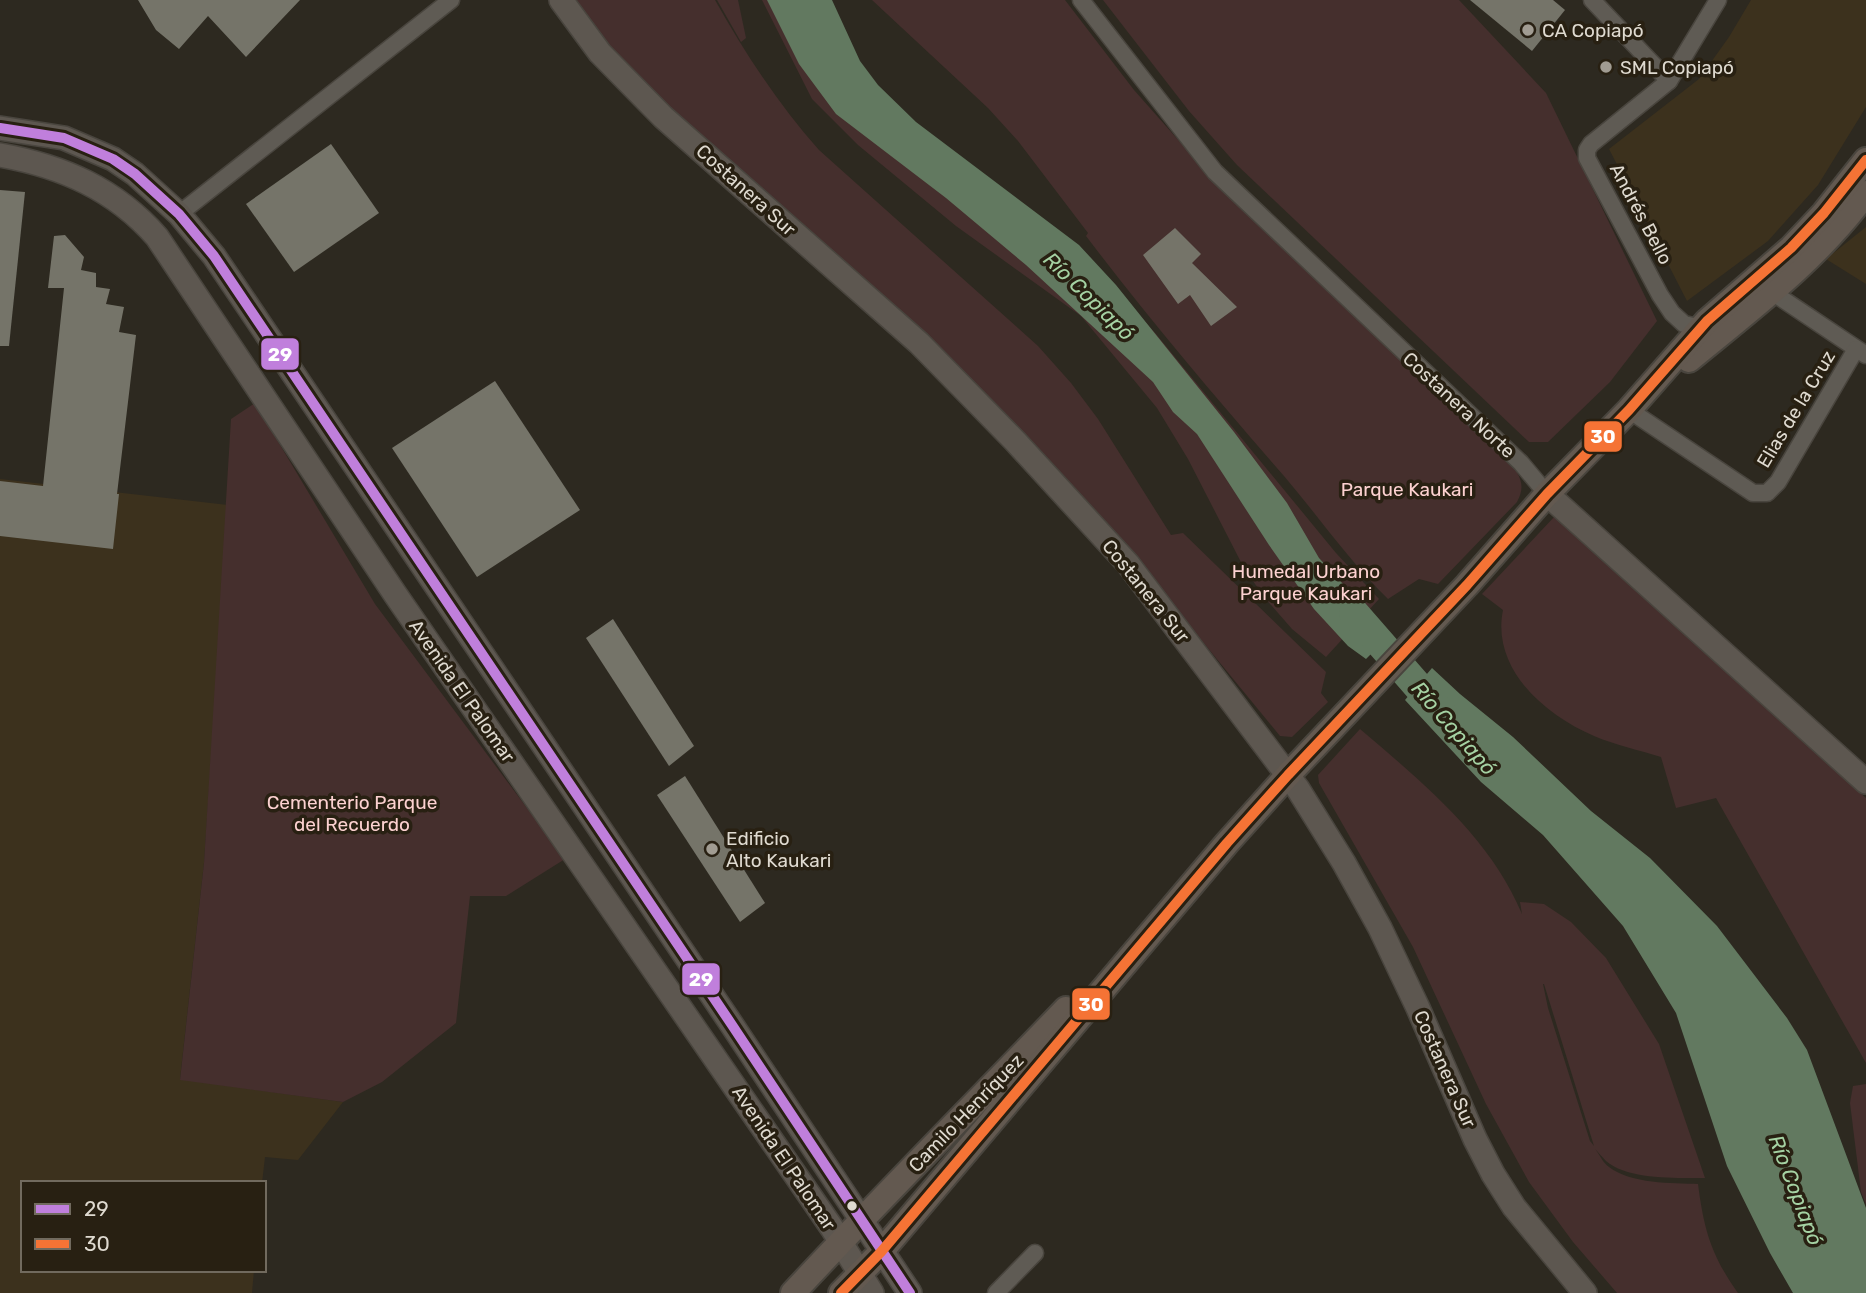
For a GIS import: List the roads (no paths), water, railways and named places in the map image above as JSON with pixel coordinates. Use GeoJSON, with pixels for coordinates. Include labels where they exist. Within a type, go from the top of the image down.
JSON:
{"type":"FeatureCollection","features":[{"type":"Feature","properties":{"kind":"main road","name":"Camilo Henríquez"},"geometry":{"type":"LineString","coordinates":[[1769,280],[1791,248],[1824,214],[1866,160]]}},
{"type":"Feature","properties":{"kind":"main road","name":"Camilo Henríquez"},"geometry":{"type":"LineString","coordinates":[[841,1293],[866,1283],[881,1252],[1227,843],[1467,584],[1546,494],[1712,330],[1769,280],[1828,238],[1866,193]]}},
{"type":"Feature","properties":{"kind":"main road","name":"Camilo Henríquez"},"geometry":{"type":"LineString","coordinates":[[793,1293],[840,1240],[1227,843]]}},
{"type":"Feature","properties":{"kind":"street"},"geometry":{"type":"LineString","coordinates":[[179,214],[451,0]]}},
{"type":"Feature","properties":{"kind":"street","name":"Costanera Sur"},"geometry":{"type":"LineString","coordinates":[[561,0],[600,53],[663,117],[919,343],[1015,441],[1128,564],[1288,775],[1344,863],[1380,928],[1419,1008],[1475,1139],[1493,1174],[1514,1208],[1585,1293]]}},
{"type":"Feature","properties":{"kind":"street","name":"Costanera Norte"},"geometry":{"type":"LineString","coordinates":[[1081,0],[1215,172],[1243,200],[1521,463],[1546,494],[1866,782]]}},
{"type":"Feature","properties":{"kind":"street"},"geometry":{"type":"LineString","coordinates":[[1592,0],[1669,81]]}},
{"type":"Feature","properties":{"kind":"street","name":"Andrés Bello"},"geometry":{"type":"LineString","coordinates":[[1712,330],[1684,324],[1672,313],[1587,158],[1587,150],[1669,81],[1718,0]]}},
{"type":"Feature","properties":{"kind":"street","name":"Avenida El Palomar"},"geometry":{"type":"LineString","coordinates":[[0,128],[64,138],[94,150],[135,174],[179,214],[214,256],[910,1293]]}},
{"type":"Feature","properties":{"kind":"street","name":"Avenida El Palomar"},"geometry":{"type":"LineString","coordinates":[[0,155],[36,162],[80,178],[116,200],[144,222],[157,237],[395,594],[702,1038],[840,1240],[866,1283]]}},
{"type":"Feature","properties":{"kind":"street"},"geometry":{"type":"LineString","coordinates":[[1769,280],[1861,352]]}},
{"type":"Feature","properties":{"kind":"street","name":"Elias de la Cruz"},"geometry":{"type":"LineString","coordinates":[[1629,410],[1753,493],[1768,493],[1778,482],[1861,352]]}},
{"type":"Feature","properties":{"kind":"street"},"geometry":{"type":"LineString","coordinates":[[282,423],[305,421],[330,428]]}},
{"type":"Feature","properties":{"kind":"street"},"geometry":{"type":"LineString","coordinates":[[702,1038],[732,1025]]}},
{"type":"Feature","properties":{"kind":"street"},"geometry":{"type":"LineString","coordinates":[[996,1293],[1035,1253]]}},
{"type":"Feature","properties":{"kind":"water","name":"Humedal Urbano Parque Kaukari"},"geometry":{"type":"Polygon","coordinates":[[[767,0],[832,0],[860,61],[878,85],[916,122],[1079,245],[1116,285],[1234,432],[1287,503],[1319,558],[1390,635],[1366,659],[1348,646],[1314,609],[1197,434],[1173,412],[1153,382],[1026,265],[946,198],[836,114],[799,64],[767,0]]]}},
{"type":"Feature","properties":{"kind":"water"},"geometry":{"type":"Polygon","coordinates":[[[1432,668],[1513,737],[1591,811],[1650,858],[1717,926],[1787,1018],[1807,1050],[1866,1208],[1866,1293],[1793,1293],[1727,1166],[1676,1013],[1623,926],[1543,835],[1481,782],[1405,700],[1432,668]]]}},
{"type":"Feature","properties":{"kind":"waterway","name":"Río Copiapó"},"geometry":{"type":"LineString","coordinates":[[1354,613],[1443,715]]}},
{"type":"Feature","properties":{"kind":"place","name":"CA Copiapó"},"geometry":{"type":"Point","coordinates":[1528,30]}},
{"type":"Feature","properties":{"kind":"place","name":"SML Copiapó"},"geometry":{"type":"Point","coordinates":[1606,67]}},
{"type":"Feature","properties":{"kind":"place","name":"Edificio Alto Kaukari"},"geometry":{"type":"Point","coordinates":[712,849]}},
{"type":"Feature","properties":{"kind":"park label","name":"Parque Kaukari"},"geometry":{"type":"Point","coordinates":[1407,489]}},
{"type":"Feature","properties":{"kind":"park label","name":"Cementerio Parque del Recuerdo"},"geometry":{"type":"Point","coordinates":[352,813]}}]}
